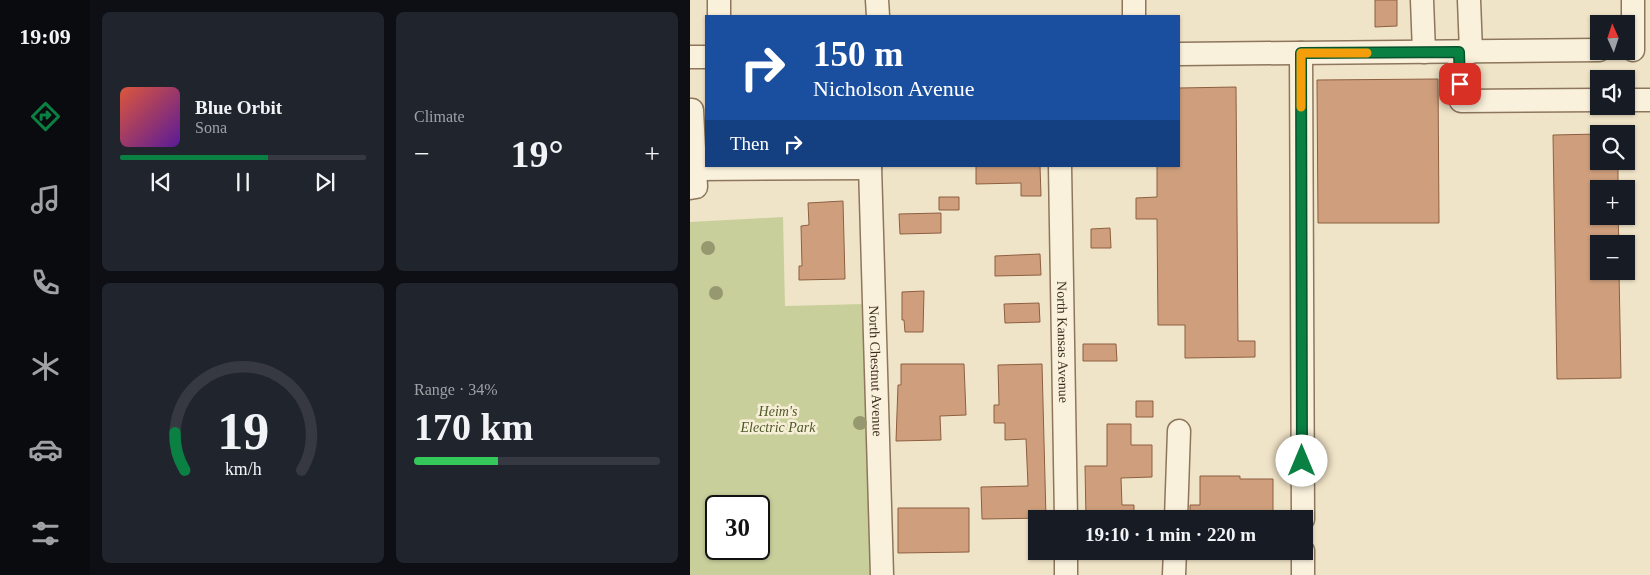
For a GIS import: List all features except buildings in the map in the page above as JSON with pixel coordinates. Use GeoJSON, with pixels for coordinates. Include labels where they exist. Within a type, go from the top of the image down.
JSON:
{"type":"FeatureCollection","features":[{"type":"Feature","properties":{"kind":"street"},"geometry":{"type":"LineString","coordinates":[[718,0],[719,15]]}},
{"type":"Feature","properties":{"kind":"street"},"geometry":{"type":"LineString","coordinates":[[878,0],[878,15]]}},
{"type":"Feature","properties":{"kind":"street"},"geometry":{"type":"LineString","coordinates":[[1134,0],[1134,15]]}},
{"type":"Feature","properties":{"kind":"street"},"geometry":{"type":"LineString","coordinates":[[1422,0],[1424,52]]}},
{"type":"Feature","properties":{"kind":"street"},"geometry":{"type":"LineString","coordinates":[[1469,0],[1461,101],[1590,100]]}},
{"type":"Feature","properties":{"kind":"street"},"geometry":{"type":"LineString","coordinates":[[1633,0],[1637,50]]}},
{"type":"Feature","properties":{"kind":"street"},"geometry":{"type":"LineString","coordinates":[[1180,54],[1590,50]]}},
{"type":"Feature","properties":{"kind":"street"},"geometry":{"type":"LineString","coordinates":[[1301,53],[1303,510]]}},
{"type":"Feature","properties":{"kind":"street"},"geometry":{"type":"LineString","coordinates":[[690,57],[705,57]]}},
{"type":"Feature","properties":{"kind":"street"},"geometry":{"type":"LineString","coordinates":[[1635,100],[1650,100]]}},
{"type":"Feature","properties":{"kind":"street"},"geometry":{"type":"LineString","coordinates":[[690,110],[692,110],[692,178],[766,168],[870,167]]}},
{"type":"Feature","properties":{"kind":"street","name":"North Chestnut Avenue"},"geometry":{"type":"LineString","coordinates":[[870,167],[882,575]]}},
{"type":"Feature","properties":{"kind":"street","name":"North Kansas Avenue"},"geometry":{"type":"LineString","coordinates":[[1060,167],[1066,510]]}},
{"type":"Feature","properties":{"kind":"street"},"geometry":{"type":"LineString","coordinates":[[1176,510],[1179,431]]}},
{"type":"Feature","properties":{"kind":"street"},"geometry":{"type":"LineString","coordinates":[[1066,560],[1066,575]]}},
{"type":"Feature","properties":{"kind":"street"},"geometry":{"type":"LineString","coordinates":[[1174,575],[1175,560]]}},
{"type":"Feature","properties":{"kind":"street"},"geometry":{"type":"LineString","coordinates":[[1303,560],[1303,575]]}},
{"type":"Feature","properties":{"kind":"green space","name":"Heim's Electric Park"},"geometry":{"type":"Polygon","coordinates":[[[783,217],[785,306],[864,304],[871,575],[690,575],[690,222],[783,217]]]}},
{"type":"Feature","properties":{"kind":"slow traffic"},"geometry":{"type":"LineString","coordinates":[[1301,107],[1301,53],[1367,53]]}},
{"type":"Feature","properties":{"kind":"route"},"geometry":{"type":"LineString","coordinates":[[1302,461],[1301,53],[1459,52],[1460,84]]}}]}
